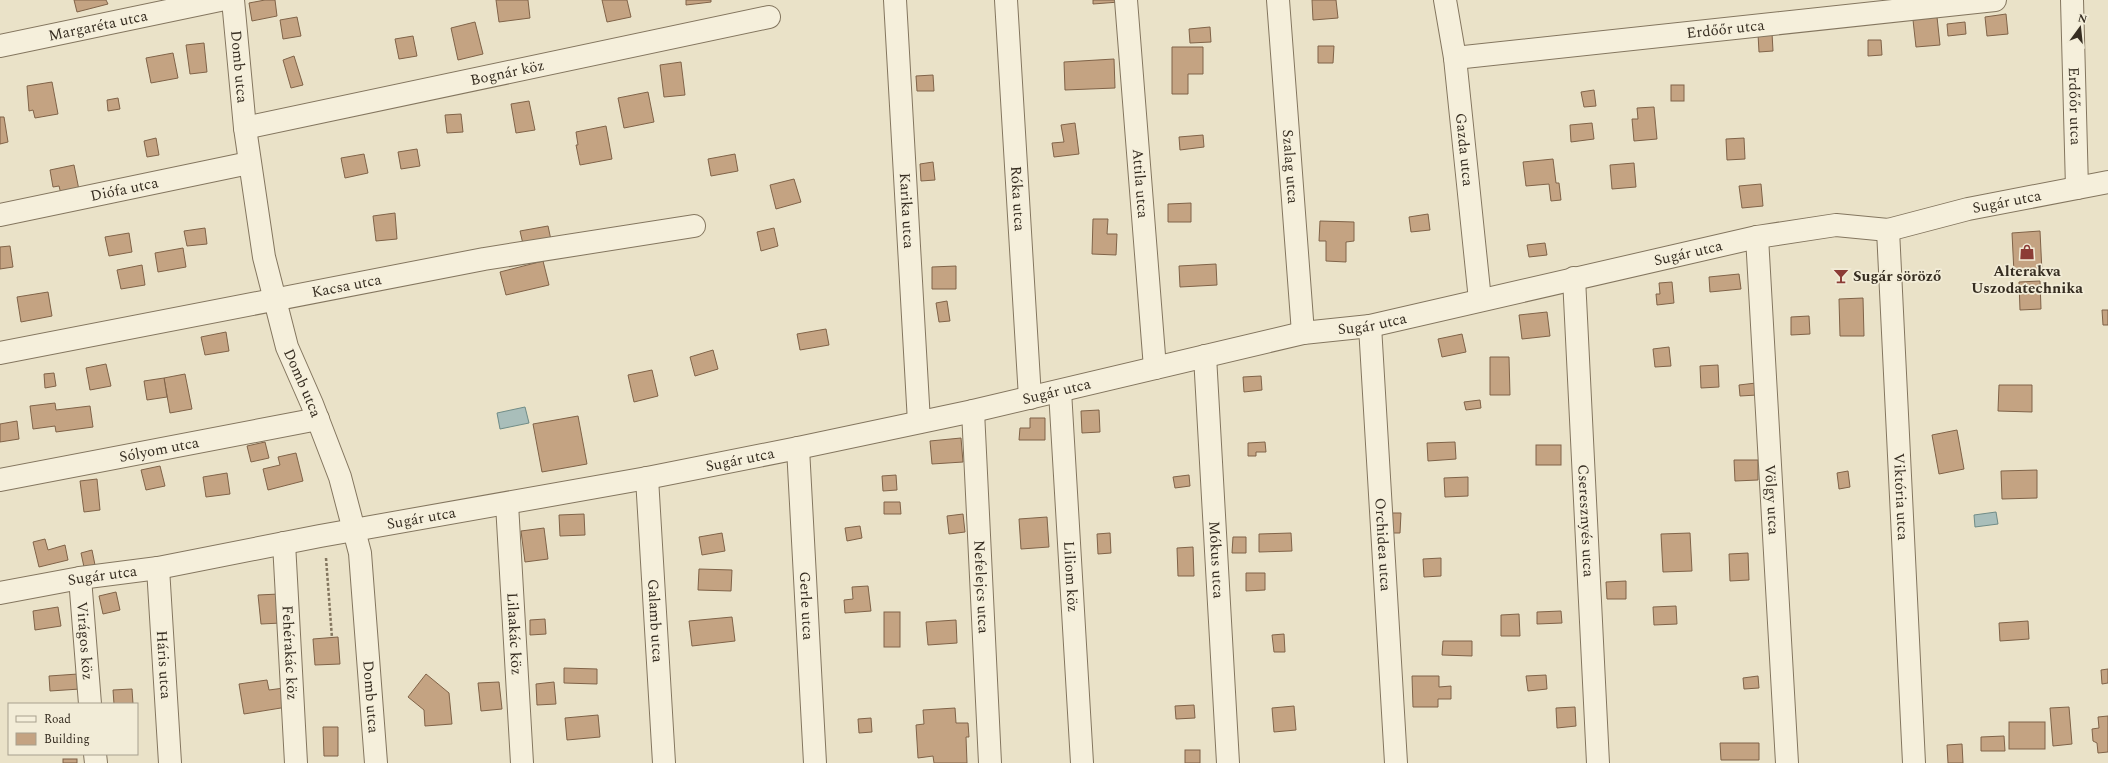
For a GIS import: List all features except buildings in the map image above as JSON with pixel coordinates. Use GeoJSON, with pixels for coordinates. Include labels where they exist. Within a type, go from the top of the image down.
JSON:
{"type":"FeatureCollection","features":[{"type":"Feature","properties":{"kind":"street","name":"Margaréta utca"},"geometry":{"type":"LineString","coordinates":[[0,46],[220,0]]}},
{"type":"Feature","properties":{"kind":"street","name":"Domb utca"},"geometry":{"type":"LineString","coordinates":[[233,0],[249,163],[264,257],[286,347],[318,419],[340,477],[360,553],[376,763]]}},
{"type":"Feature","properties":{"kind":"street","name":"Karika utca"},"geometry":{"type":"LineString","coordinates":[[895,0],[919,422]]}},
{"type":"Feature","properties":{"kind":"street","name":"Róka utca"},"geometry":{"type":"LineString","coordinates":[[1006,0],[1030,398]]}},
{"type":"Feature","properties":{"kind":"street","name":"Attila utca"},"geometry":{"type":"LineString","coordinates":[[1126,0],[1155,368]]}},
{"type":"Feature","properties":{"kind":"street","name":"Szalag utca"},"geometry":{"type":"LineString","coordinates":[[1278,0],[1303,332]]}},
{"type":"Feature","properties":{"kind":"street","name":"Gazda utca"},"geometry":{"type":"LineString","coordinates":[[1445,0],[1455,58],[1480,300]]}},
{"type":"Feature","properties":{"kind":"street","name":"Erdőőr utca"},"geometry":{"type":"LineString","coordinates":[[1455,58],[1995,0]]}},
{"type":"Feature","properties":{"kind":"street","name":"Erdőőr utca"},"geometry":{"type":"LineString","coordinates":[[2072,0],[2077,188]]}},
{"type":"Feature","properties":{"kind":"street","name":"Bognár köz"},"geometry":{"type":"LineString","coordinates":[[245,128],[769,17]]}},
{"type":"Feature","properties":{"kind":"street","name":"Diófa utca"},"geometry":{"type":"LineString","coordinates":[[0,215],[249,163]]}},
{"type":"Feature","properties":{"kind":"street","name":"Sugár utca"},"geometry":{"type":"LineString","coordinates":[[0,593],[80,578],[158,568],[353,530],[507,504],[647,478],[798,448],[1030,398],[1303,332],[1370,326],[1757,237],[1836,225],[1888,230],[1968,209],[2108,182]]}},
{"type":"Feature","properties":{"kind":"street","name":"Kacsa utca"},"geometry":{"type":"LineString","coordinates":[[0,353],[484,259],[694,226]]}},
{"type":"Feature","properties":{"kind":"street","name":"Viktória utca"},"geometry":{"type":"LineString","coordinates":[[1888,230],[1914,763]]}},
{"type":"Feature","properties":{"kind":"street","name":"Völgy utca"},"geometry":{"type":"LineString","coordinates":[[1757,237],[1787,763]]}},
{"type":"Feature","properties":{"kind":"street","name":"Cseresznyés utca"},"geometry":{"type":"LineString","coordinates":[[1574,278],[1598,763]]}},
{"type":"Feature","properties":{"kind":"street","name":"Orchidea utca"},"geometry":{"type":"LineString","coordinates":[[1370,326],[1396,763]]}},
{"type":"Feature","properties":{"kind":"street","name":"Mókus utca"},"geometry":{"type":"LineString","coordinates":[[1205,356],[1228,763]]}},
{"type":"Feature","properties":{"kind":"street","name":"Liliom köz"},"geometry":{"type":"LineString","coordinates":[[1060,391],[1082,763]]}},
{"type":"Feature","properties":{"kind":"street","name":"Nefelejcs utca"},"geometry":{"type":"LineString","coordinates":[[973,411],[990,763]]}},
{"type":"Feature","properties":{"kind":"street","name":"Sólyom utca"},"geometry":{"type":"LineString","coordinates":[[0,480],[318,419]]}},
{"type":"Feature","properties":{"kind":"street","name":"Gerle utca"},"geometry":{"type":"LineString","coordinates":[[798,448],[815,763]]}},
{"type":"Feature","properties":{"kind":"street","name":"Galamb utca"},"geometry":{"type":"LineString","coordinates":[[647,478],[664,763]]}},
{"type":"Feature","properties":{"kind":"street","name":"Lilaakác köz"},"geometry":{"type":"LineString","coordinates":[[507,504],[522,763]]}},
{"type":"Feature","properties":{"kind":"street","name":"Fehérakác köz"},"geometry":{"type":"LineString","coordinates":[[284,543],[296,763]]}},
{"type":"Feature","properties":{"kind":"street","name":"Háris utca"},"geometry":{"type":"LineString","coordinates":[[158,568],[170,763]]}},
{"type":"Feature","properties":{"kind":"street","name":"Virágos köz"},"geometry":{"type":"LineString","coordinates":[[80,578],[90,703]]}},
{"type":"Feature","properties":{"kind":"path"},"geometry":{"type":"LineString","coordinates":[[321,558],[328,558],[332,638]]}},
{"type":"Feature","properties":{"kind":"shaded area"},"geometry":{"type":"Polygon","coordinates":[[[525,407],[529,423],[500,429],[497,413],[525,407]]]}},
{"type":"Feature","properties":{"kind":"shaded area"},"geometry":{"type":"Polygon","coordinates":[[[1996,512],[1998,524],[1975,527],[1974,515],[1996,512]]]}},
{"type":"Feature","properties":{"kind":"place","name":"Alterakva Uszodatechnika"},"geometry":{"type":"Point","coordinates":[2027,252]}},
{"type":"Feature","properties":{"kind":"place","name":"Sugár söröző"},"geometry":{"type":"Point","coordinates":[1841,276]}}]}
